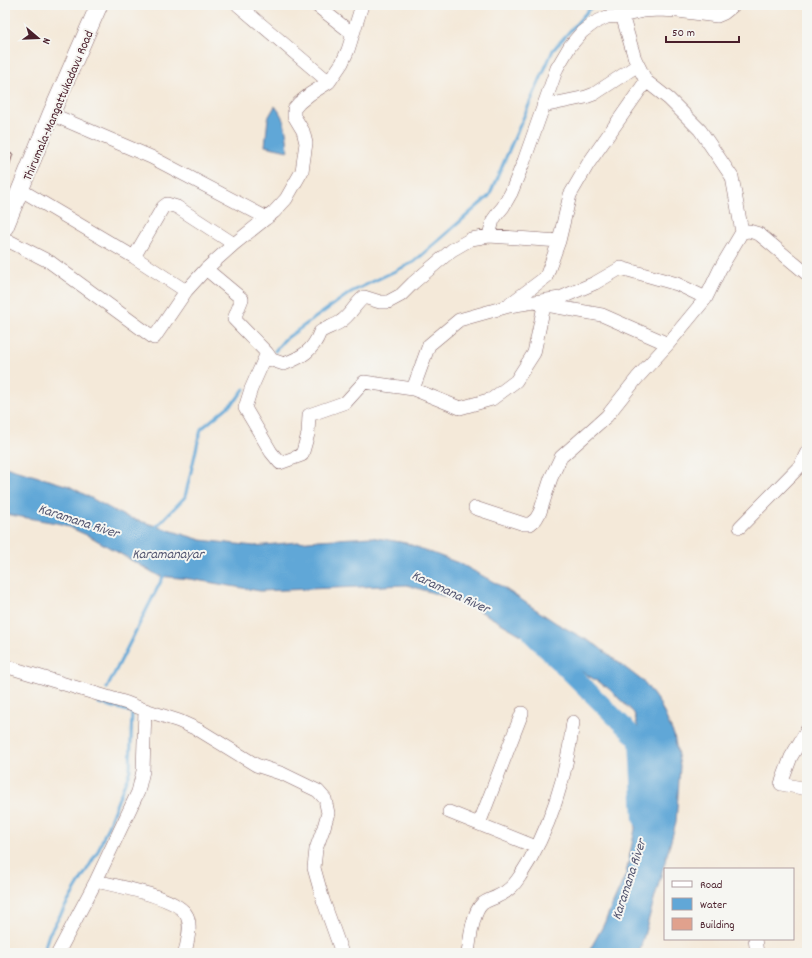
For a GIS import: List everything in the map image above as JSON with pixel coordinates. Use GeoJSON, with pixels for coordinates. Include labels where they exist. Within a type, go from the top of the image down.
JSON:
{"type":"FeatureCollection","features":[{"type":"Feature","properties":{"kind":"main road","name":"Thirumala-Mangattukadavu Road"},"geometry":{"type":"LineString","coordinates":[[5,227],[51,114],[100,5]]}},
{"type":"Feature","properties":{"kind":"street"},"geometry":{"type":"LineString","coordinates":[[238,5],[329,82]]}},
{"type":"Feature","properties":{"kind":"street"},"geometry":{"type":"LineString","coordinates":[[316,5],[353,34]]}},
{"type":"Feature","properties":{"kind":"street"},"geometry":{"type":"LineString","coordinates":[[5,239],[50,262],[154,338],[186,291],[206,269],[274,212],[286,199],[302,171],[306,143],[303,131],[294,116],[294,109],[310,94],[329,82],[342,63],[362,5]]}},
{"type":"Feature","properties":{"kind":"street"},"geometry":{"type":"LineString","coordinates":[[489,236],[494,220],[511,193],[524,161],[557,68],[570,46],[582,32],[594,23],[620,11],[643,12],[659,10],[717,16],[724,13],[734,5]]}},
{"type":"Feature","properties":{"kind":"street"},"geometry":{"type":"LineString","coordinates":[[475,508],[524,524],[530,524],[536,519],[561,457],[607,416],[637,378],[668,344],[706,298],[720,269],[742,232],[732,177],[700,130],[669,99],[646,81],[638,65],[620,11]]}},
{"type":"Feature","properties":{"kind":"street"},"geometry":{"type":"LineString","coordinates":[[543,106],[590,95],[638,65]]}},
{"type":"Feature","properties":{"kind":"street"},"geometry":{"type":"LineString","coordinates":[[509,306],[546,277],[559,241],[570,195],[588,164],[646,81]]}},
{"type":"Feature","properties":{"kind":"street"},"geometry":{"type":"LineString","coordinates":[[51,114],[151,157],[267,218]]}},
{"type":"Feature","properties":{"kind":"street"},"geometry":{"type":"LineString","coordinates":[[21,190],[134,257],[186,291]]}},
{"type":"Feature","properties":{"kind":"street"},"geometry":{"type":"LineString","coordinates":[[134,257],[163,207],[167,204],[177,207],[234,244]]}},
{"type":"Feature","properties":{"kind":"street"},"geometry":{"type":"LineString","coordinates":[[742,232],[749,231],[759,234],[807,274]]}},
{"type":"Feature","properties":{"kind":"street"},"geometry":{"type":"LineString","coordinates":[[206,269],[242,299],[234,319],[272,360],[284,364],[294,360],[312,348],[320,332],[341,322],[364,297],[380,302],[388,302],[401,295],[452,250],[471,240],[489,236],[559,241]]}},
{"type":"Feature","properties":{"kind":"street"},"geometry":{"type":"LineString","coordinates":[[413,389],[429,345],[460,320],[509,306],[560,298],[595,283],[621,268],[677,284],[706,298]]}},
{"type":"Feature","properties":{"kind":"street"},"geometry":{"type":"LineString","coordinates":[[509,306],[552,306],[602,315],[668,344]]}},
{"type":"Feature","properties":{"kind":"street"},"geometry":{"type":"LineString","coordinates":[[267,353],[251,389],[245,408],[271,452],[280,463],[302,455],[308,434],[310,415],[346,402],[364,382],[413,389],[460,408],[492,399],[516,382],[534,353],[544,306]]}},
{"type":"Feature","properties":{"kind":"street"},"geometry":{"type":"LineString","coordinates":[[740,527],[800,466],[807,452]]}},
{"type":"Feature","properties":{"kind":"street"},"geometry":{"type":"LineString","coordinates":[[5,666],[127,702],[145,710],[179,721],[199,730],[256,765],[283,774],[318,791],[325,799],[328,813],[316,849],[314,868],[323,900],[342,953]]}},
{"type":"Feature","properties":{"kind":"street"},"geometry":{"type":"LineString","coordinates":[[58,953],[96,881],[138,792],[143,772],[145,710]]}},
{"type":"Feature","properties":{"kind":"street"},"geometry":{"type":"LineString","coordinates":[[479,824],[522,713]]}},
{"type":"Feature","properties":{"kind":"street"},"geometry":{"type":"LineString","coordinates":[[468,953],[477,911],[482,904],[492,898],[498,897],[514,885],[545,831],[570,747],[573,722]]}},
{"type":"Feature","properties":{"kind":"street"},"geometry":{"type":"LineString","coordinates":[[807,730],[791,756],[781,784],[807,789]]}},
{"type":"Feature","properties":{"kind":"street"},"geometry":{"type":"LineString","coordinates":[[449,812],[536,847]]}},
{"type":"Feature","properties":{"kind":"street"},"geometry":{"type":"LineString","coordinates":[[96,881],[158,897],[169,901],[184,910],[188,918],[189,927],[184,953]]}},
{"type":"Feature","properties":{"kind":"street"},"geometry":{"type":"LineString","coordinates":[[756,940],[757,953]]}},
{"type":"Feature","properties":{"kind":"water"},"geometry":{"type":"Polygon","coordinates":[[[275,106],[284,122],[288,151],[265,146],[268,118],[275,106]]]}},
{"type":"Feature","properties":{"kind":"water","name":"Karamanayar"},"geometry":{"type":"Polygon","coordinates":[[[5,467],[69,486],[124,516],[201,540],[254,546],[371,537],[406,543],[461,564],[501,586],[556,623],[596,645],[645,683],[660,704],[674,735],[680,766],[676,823],[639,953],[588,953],[603,926],[626,874],[640,804],[645,755],[634,713],[608,688],[466,603],[407,585],[260,591],[190,579],[159,576],[91,537],[62,524],[5,514],[5,467]]]}},
{"type":"Feature","properties":{"kind":"building"},"geometry":{"type":"Polygon","coordinates":[[[5,152],[13,154],[6,176],[5,175],[5,152]]]}},
{"type":"Feature","properties":{"kind":"waterway"},"geometry":{"type":"LineString","coordinates":[[275,351],[284,340],[351,292],[414,262],[489,196],[553,50],[593,5]]}},
{"type":"Feature","properties":{"kind":"waterway"},"geometry":{"type":"LineString","coordinates":[[155,528],[185,497],[201,429],[236,400],[244,389]]}},
{"type":"Feature","properties":{"kind":"waterway"},"geometry":{"type":"LineString","coordinates":[[107,688],[165,573]]}},
{"type":"Feature","properties":{"kind":"waterway","name":"Karamana River"},"geometry":{"type":"LineString","coordinates":[[530,633],[638,740],[642,819]]}},
{"type":"Feature","properties":{"kind":"waterway"},"geometry":{"type":"LineString","coordinates":[[43,953],[49,934],[98,851],[130,770],[132,712],[99,703]]}}]}
